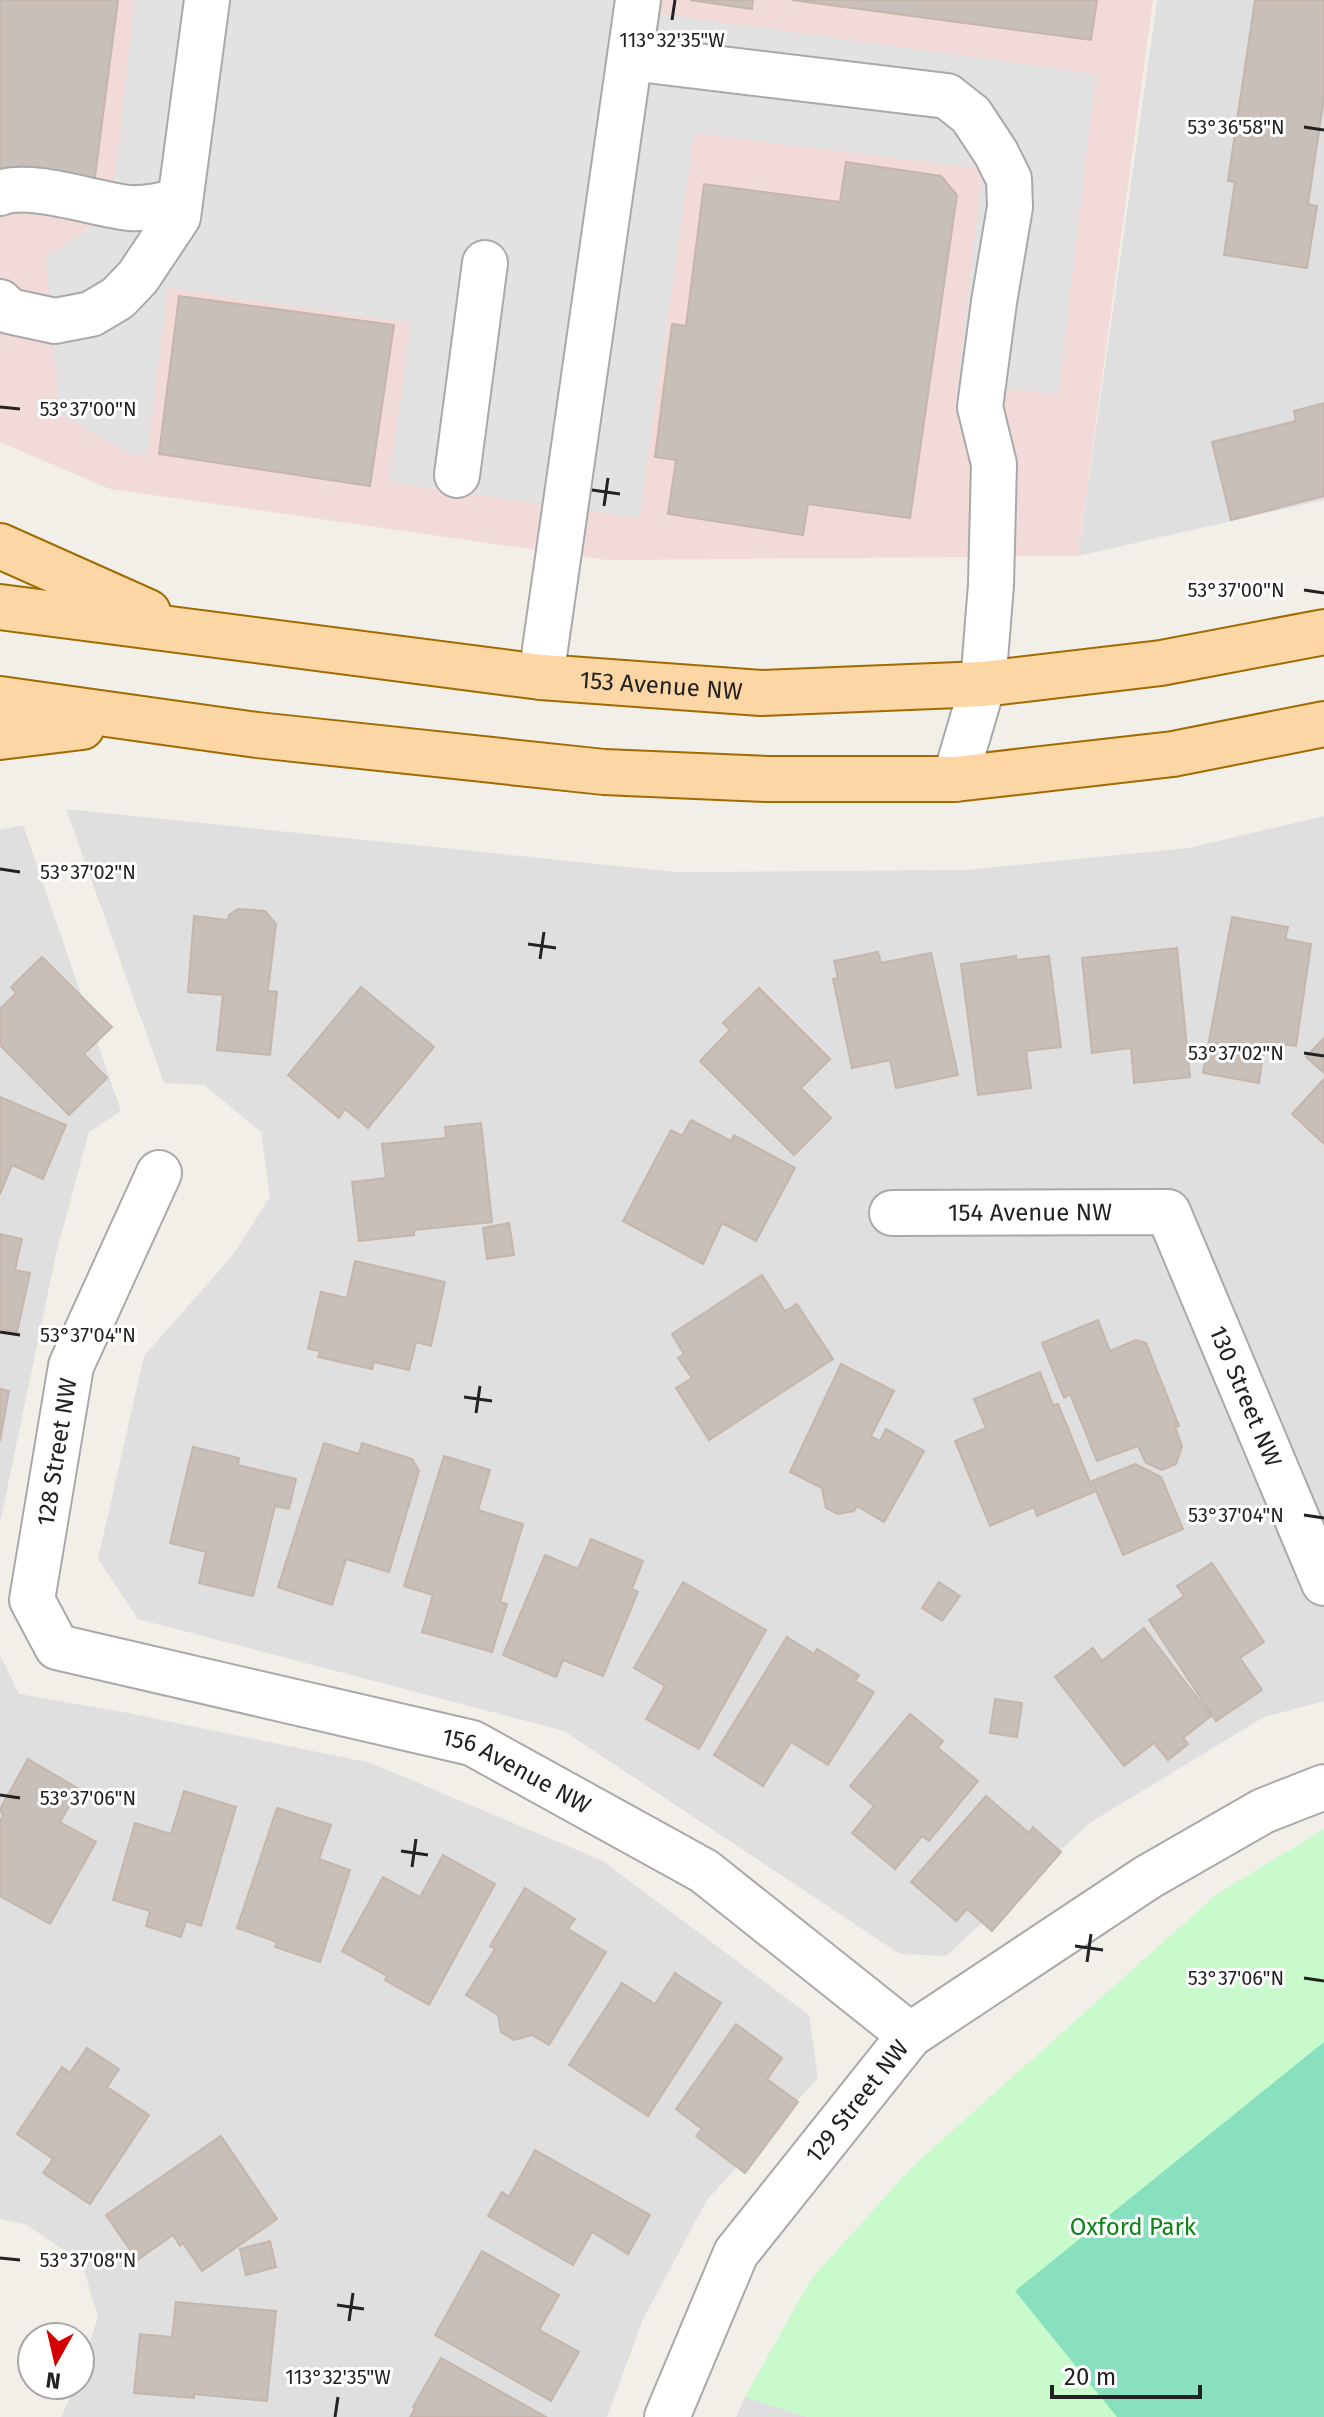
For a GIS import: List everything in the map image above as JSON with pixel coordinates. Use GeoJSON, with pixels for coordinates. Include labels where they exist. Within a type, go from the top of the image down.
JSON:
{"type":"FeatureCollection","features":[{"type":"Feature","properties":{"kind":"main road"},"geometry":{"type":"LineString","coordinates":[[0,546],[194,632]]}},
{"type":"Feature","properties":{"kind":"main road","name":"153 Avenue NW"},"geometry":{"type":"LineString","coordinates":[[0,607],[541,677],[761,693],[983,684],[1161,663],[1324,632]]}},
{"type":"Feature","properties":{"kind":"main road"},"geometry":{"type":"LineString","coordinates":[[0,699],[257,735],[604,772],[767,779],[955,779],[1173,754],[1324,724]]}},
{"type":"Feature","properties":{"kind":"main road"},"geometry":{"type":"LineString","coordinates":[[0,737],[152,719]]}},
{"type":"Feature","properties":{"kind":"street"},"geometry":{"type":"LineString","coordinates":[[0,302],[9,311],[55,321],[91,314],[118,298],[138,277],[179,209],[207,0]]}},
{"type":"Feature","properties":{"kind":"street"},"geometry":{"type":"LineString","coordinates":[[541,677],[638,0]]}},
{"type":"Feature","properties":{"kind":"street"},"geometry":{"type":"LineString","coordinates":[[630,58],[947,96],[971,115],[1009,179],[1010,207],[980,407],[994,464],[991,585],[983,684],[955,779]]}},
{"type":"Feature","properties":{"kind":"street"},"geometry":{"type":"LineString","coordinates":[[0,193],[17,190],[144,208],[179,209]]}},
{"type":"Feature","properties":{"kind":"street"},"geometry":{"type":"LineString","coordinates":[[457,475],[485,263]]}},
{"type":"Feature","properties":{"kind":"street","name":"128 Street NW"},"geometry":{"type":"LineString","coordinates":[[57,1647],[32,1600],[71,1366],[159,1173]]}},
{"type":"Feature","properties":{"kind":"street","name":"154 Avenue NW"},"geometry":{"type":"LineString","coordinates":[[892,1213],[1168,1212]]}},
{"type":"Feature","properties":{"kind":"street","name":"130 Street NW"},"geometry":{"type":"LineString","coordinates":[[1168,1212],[1324,1583]]}},
{"type":"Feature","properties":{"kind":"street","name":"156 Avenue NW"},"geometry":{"type":"LineString","coordinates":[[57,1647],[472,1743],[704,1871],[910,2035]]}},
{"type":"Feature","properties":{"kind":"street","name":"129 Street NW"},"geometry":{"type":"LineString","coordinates":[[667,2417],[736,2253],[910,2035],[1148,1877],[1263,1811],[1324,1787]]}},
{"type":"Feature","properties":{"kind":"shaded area"},"geometry":{"type":"Polygon","coordinates":[[[0,0],[1153,0],[1078,556],[607,560],[110,489],[0,442],[0,0]]]}},
{"type":"Feature","properties":{"kind":"shaded area"},"geometry":{"type":"Polygon","coordinates":[[[135,0],[626,0],[625,9],[1096,74],[1058,395],[958,382],[983,169],[694,133],[639,518],[389,482],[411,323],[168,288],[147,455],[130,454],[59,413],[46,257],[111,214],[135,0]]]}},
{"type":"Feature","properties":{"kind":"shaded area"},"geometry":{"type":"Polygon","coordinates":[[[1157,0],[1324,0],[1324,500],[1078,556],[1157,0]]]}},
{"type":"Feature","properties":{"kind":"shaded area"},"geometry":{"type":"Polygon","coordinates":[[[66,809],[676,872],[965,870],[1189,848],[1324,816],[1324,1701],[1264,1717],[1091,1822],[946,1956],[900,1954],[564,1731],[138,1619],[98,1559],[144,1356],[232,1256],[270,1197],[261,1132],[204,1085],[164,1083],[66,809]]]}},
{"type":"Feature","properties":{"kind":"shaded area"},"geometry":{"type":"Polygon","coordinates":[[[23,825],[121,1111],[89,1132],[56,1254],[0,1523],[0,830],[23,825]]]}},
{"type":"Feature","properties":{"kind":"shaded area"},"geometry":{"type":"Polygon","coordinates":[[[0,1655],[19,1694],[371,1763],[603,1861],[809,2015],[818,2078],[707,2200],[643,2319],[607,2417],[61,2417],[68,2401],[96,2401],[98,2317],[82,2263],[27,2225],[0,2219],[0,1655]]]}},
{"type":"Feature","properties":{"kind":"shaded area"},"geometry":{"type":"Polygon","coordinates":[[[745,2397],[808,2417],[736,2417],[745,2397]]]}},
{"type":"Feature","properties":{"kind":"green space","name":"Oxford Park"},"geometry":{"type":"Polygon","coordinates":[[[1324,1829],[1324,2417],[808,2417],[745,2397],[811,2279],[913,2166],[1217,1894],[1324,1829]]]}},
{"type":"Feature","properties":{"kind":"green space"},"geometry":{"type":"Polygon","coordinates":[[[1324,2042],[1324,2417],[1117,2417],[1015,2291],[1324,2042]]]}},
{"type":"Feature","properties":{"kind":"building"},"geometry":{"type":"Polygon","coordinates":[[[0,0],[118,0],[94,184],[0,170],[0,0]]]}},
{"type":"Feature","properties":{"kind":"building"},"geometry":{"type":"Polygon","coordinates":[[[690,0],[753,0],[752,9],[690,0]]]}},
{"type":"Feature","properties":{"kind":"building"},"geometry":{"type":"Polygon","coordinates":[[[792,0],[1097,0],[1091,40],[792,0]]]}},
{"type":"Feature","properties":{"kind":"building"},"geometry":{"type":"Polygon","coordinates":[[[1255,0],[1324,0],[1324,98],[1308,204],[1317,206],[1307,268],[1224,255],[1235,182],[1228,181],[1255,0]]]}},
{"type":"Feature","properties":{"kind":"building"},"geometry":{"type":"Polygon","coordinates":[[[846,162],[941,176],[957,195],[910,518],[808,504],[803,535],[668,514],[676,460],[655,457],[672,324],[686,326],[704,184],[840,202],[846,162]]]}},
{"type":"Feature","properties":{"kind":"building"},"geometry":{"type":"Polygon","coordinates":[[[179,296],[394,325],[370,486],[159,454],[179,296]]]}},
{"type":"Feature","properties":{"kind":"building"},"geometry":{"type":"Polygon","coordinates":[[[1324,403],[1324,496],[1231,520],[1212,442],[1296,421],[1294,411],[1324,403]]]}},
{"type":"Feature","properties":{"kind":"building"},"geometry":{"type":"Polygon","coordinates":[[[238,909],[265,911],[276,924],[268,991],[277,992],[270,1055],[217,1050],[223,995],[188,992],[194,916],[228,920],[229,915],[238,909]]]}},
{"type":"Feature","properties":{"kind":"building"},"geometry":{"type":"Polygon","coordinates":[[[1232,917],[1288,927],[1285,939],[1311,944],[1296,1046],[1265,1042],[1259,1083],[1203,1073],[1232,917]]]}},
{"type":"Feature","properties":{"kind":"building"},"geometry":{"type":"Polygon","coordinates":[[[1177,948],[1190,1077],[1134,1083],[1131,1048],[1092,1053],[1082,958],[1177,948]]]}},
{"type":"Feature","properties":{"kind":"building"},"geometry":{"type":"Polygon","coordinates":[[[878,952],[881,963],[931,953],[958,1075],[896,1088],[890,1060],[852,1068],[833,979],[838,978],[834,961],[878,952]]]}},
{"type":"Feature","properties":{"kind":"building"},"geometry":{"type":"Polygon","coordinates":[[[1016,956],[1016,960],[1049,956],[1061,1047],[1026,1051],[1031,1088],[978,1095],[961,964],[1016,956]]]}},
{"type":"Feature","properties":{"kind":"building"},"geometry":{"type":"Polygon","coordinates":[[[42,957],[112,1027],[84,1054],[107,1078],[69,1115],[0,1045],[0,1009],[16,993],[11,987],[42,957]]]}},
{"type":"Feature","properties":{"kind":"building"},"geometry":{"type":"Polygon","coordinates":[[[361,987],[434,1047],[368,1128],[345,1109],[339,1118],[288,1075],[361,987]]]}},
{"type":"Feature","properties":{"kind":"building"},"geometry":{"type":"Polygon","coordinates":[[[759,988],[830,1059],[801,1088],[831,1118],[794,1155],[700,1061],[730,1030],[723,1023],[759,988]]]}},
{"type":"Feature","properties":{"kind":"building"},"geometry":{"type":"Polygon","coordinates":[[[1324,1038],[1324,1073],[1306,1057],[1324,1038]]]}},
{"type":"Feature","properties":{"kind":"building"},"geometry":{"type":"Polygon","coordinates":[[[1324,1079],[1324,1144],[1292,1114],[1324,1079]]]}},
{"type":"Feature","properties":{"kind":"building"},"geometry":{"type":"Polygon","coordinates":[[[0,1097],[66,1125],[43,1179],[12,1165],[0,1194],[0,1097]]]}},
{"type":"Feature","properties":{"kind":"building"},"geometry":{"type":"Polygon","coordinates":[[[691,1120],[731,1141],[734,1135],[795,1168],[756,1241],[722,1223],[703,1264],[623,1221],[671,1130],[682,1136],[691,1120]]]}},
{"type":"Feature","properties":{"kind":"building"},"geometry":{"type":"Polygon","coordinates":[[[481,1123],[492,1222],[414,1230],[414,1235],[359,1241],[352,1182],[386,1178],[382,1144],[446,1138],[445,1127],[481,1123]]]}},
{"type":"Feature","properties":{"kind":"building"},"geometry":{"type":"Polygon","coordinates":[[[509,1223],[514,1255],[487,1259],[483,1228],[509,1223]]]}},
{"type":"Feature","properties":{"kind":"building"},"geometry":{"type":"Polygon","coordinates":[[[0,1234],[22,1239],[15,1270],[30,1273],[17,1332],[0,1329],[0,1234]]]}},
{"type":"Feature","properties":{"kind":"building"},"geometry":{"type":"Polygon","coordinates":[[[355,1261],[445,1282],[431,1346],[416,1342],[409,1370],[374,1362],[372,1369],[318,1357],[320,1351],[308,1349],[321,1292],[347,1298],[355,1261]]]}},
{"type":"Feature","properties":{"kind":"building"},"geometry":{"type":"Polygon","coordinates":[[[762,1275],[785,1311],[797,1304],[833,1359],[709,1440],[676,1388],[692,1378],[678,1358],[684,1354],[672,1334],[762,1275]]]}},
{"type":"Feature","properties":{"kind":"building"},"geometry":{"type":"Polygon","coordinates":[[[1098,1320],[1110,1351],[1136,1340],[1146,1343],[1179,1426],[1175,1427],[1182,1446],[1176,1464],[1162,1470],[1146,1463],[1138,1446],[1097,1461],[1070,1394],[1064,1398],[1042,1343],[1098,1320]]]}},
{"type":"Feature","properties":{"kind":"building"},"geometry":{"type":"Polygon","coordinates":[[[841,1364],[894,1391],[871,1436],[880,1441],[886,1429],[924,1451],[884,1522],[857,1506],[854,1511],[838,1514],[826,1508],[822,1488],[790,1472],[841,1364]]]}},
{"type":"Feature","properties":{"kind":"building"},"geometry":{"type":"Polygon","coordinates":[[[1040,1372],[1053,1405],[1058,1404],[1094,1492],[1037,1516],[1034,1507],[990,1526],[955,1441],[986,1428],[974,1399],[1040,1372]]]}},
{"type":"Feature","properties":{"kind":"building"},"geometry":{"type":"Polygon","coordinates":[[[0,1389],[9,1391],[0,1441],[0,1389]]]}},
{"type":"Feature","properties":{"kind":"building"},"geometry":{"type":"Polygon","coordinates":[[[324,1443],[359,1454],[362,1443],[412,1459],[419,1471],[389,1572],[346,1559],[332,1605],[278,1587],[324,1443]]]}},
{"type":"Feature","properties":{"kind":"building"},"geometry":{"type":"Polygon","coordinates":[[[193,1447],[239,1458],[238,1465],[296,1479],[289,1509],[275,1506],[253,1596],[199,1583],[206,1552],[170,1543],[193,1447]]]}},
{"type":"Feature","properties":{"kind":"building"},"geometry":{"type":"Polygon","coordinates":[[[444,1456],[490,1470],[478,1510],[523,1524],[500,1602],[507,1604],[492,1652],[422,1632],[433,1595],[404,1586],[444,1456]]]}},
{"type":"Feature","properties":{"kind":"building"},"geometry":{"type":"Polygon","coordinates":[[[1135,1464],[1161,1477],[1183,1529],[1123,1555],[1092,1481],[1135,1464]]]}},
{"type":"Feature","properties":{"kind":"building"},"geometry":{"type":"Polygon","coordinates":[[[591,1539],[643,1561],[632,1589],[638,1592],[603,1676],[563,1660],[556,1677],[503,1655],[545,1555],[578,1569],[591,1539]]]}},
{"type":"Feature","properties":{"kind":"building"},"geometry":{"type":"Polygon","coordinates":[[[1212,1563],[1264,1642],[1240,1658],[1262,1690],[1216,1721],[1149,1620],[1184,1596],[1177,1586],[1212,1563]]]}},
{"type":"Feature","properties":{"kind":"building"},"geometry":{"type":"Polygon","coordinates":[[[683,1582],[766,1630],[699,1749],[646,1719],[665,1686],[634,1668],[683,1582]]]}},
{"type":"Feature","properties":{"kind":"building"},"geometry":{"type":"Polygon","coordinates":[[[939,1582],[960,1596],[942,1621],[922,1608],[939,1582]]]}},
{"type":"Feature","properties":{"kind":"building"},"geometry":{"type":"Polygon","coordinates":[[[1144,1628],[1211,1716],[1183,1738],[1188,1744],[1168,1760],[1154,1743],[1124,1766],[1055,1677],[1093,1648],[1102,1661],[1144,1628]]]}},
{"type":"Feature","properties":{"kind":"building"},"geometry":{"type":"Polygon","coordinates":[[[787,1637],[814,1654],[817,1649],[859,1675],[855,1681],[874,1692],[828,1765],[791,1742],[763,1786],[714,1755],[787,1637]]]}},
{"type":"Feature","properties":{"kind":"building"},"geometry":{"type":"Polygon","coordinates":[[[995,1699],[1022,1703],[1017,1737],[990,1733],[995,1699]]]}},
{"type":"Feature","properties":{"kind":"building"},"geometry":{"type":"Polygon","coordinates":[[[910,1714],[943,1741],[938,1748],[978,1781],[929,1841],[922,1836],[895,1869],[852,1833],[874,1806],[850,1786],[910,1714]]]}},
{"type":"Feature","properties":{"kind":"building"},"geometry":{"type":"Polygon","coordinates":[[[28,1759],[79,1789],[60,1822],[96,1842],[50,1924],[0,1896],[0,1821],[3,1816],[0,1809],[28,1759]]]}},
{"type":"Feature","properties":{"kind":"building"},"geometry":{"type":"Polygon","coordinates":[[[184,1791],[236,1807],[201,1926],[186,1921],[181,1937],[146,1926],[150,1911],[113,1900],[135,1823],[171,1834],[184,1791]]]}},
{"type":"Feature","properties":{"kind":"building"},"geometry":{"type":"Polygon","coordinates":[[[986,1796],[1029,1833],[1033,1827],[1061,1852],[992,1931],[967,1909],[956,1921],[911,1882],[986,1796]]]}},
{"type":"Feature","properties":{"kind":"building"},"geometry":{"type":"Polygon","coordinates":[[[277,1808],[331,1825],[319,1859],[350,1870],[320,1962],[275,1947],[277,1942],[237,1928],[277,1808]]]}},
{"type":"Feature","properties":{"kind":"building"},"geometry":{"type":"Polygon","coordinates":[[[443,1855],[495,1884],[429,2005],[385,1980],[387,1976],[342,1951],[383,1877],[420,1897],[443,1855]]]}},
{"type":"Feature","properties":{"kind":"building"},"geometry":{"type":"Polygon","coordinates":[[[525,1888],[575,1919],[568,1929],[606,1952],[549,2045],[532,2035],[514,2040],[501,2032],[498,2015],[466,1995],[495,1949],[490,1946],[525,1888]]]}},
{"type":"Feature","properties":{"kind":"building"},"geometry":{"type":"Polygon","coordinates":[[[675,1973],[721,2003],[648,2116],[569,2065],[622,1983],[655,2004],[675,1973]]]}},
{"type":"Feature","properties":{"kind":"building"},"geometry":{"type":"Polygon","coordinates":[[[736,2024],[782,2058],[767,2079],[798,2102],[745,2173],[696,2136],[702,2129],[676,2109],[736,2024]]]}},
{"type":"Feature","properties":{"kind":"building"},"geometry":{"type":"Polygon","coordinates":[[[87,2048],[119,2069],[107,2087],[149,2115],[90,2204],[43,2173],[53,2159],[17,2134],[62,2067],[70,2073],[87,2048]]]}},
{"type":"Feature","properties":{"kind":"building"},"geometry":{"type":"Polygon","coordinates":[[[221,2136],[277,2219],[202,2271],[183,2243],[180,2246],[173,2235],[137,2260],[106,2215],[221,2136]]]}},
{"type":"Feature","properties":{"kind":"building"},"geometry":{"type":"Polygon","coordinates":[[[535,2150],[650,2215],[628,2254],[592,2232],[573,2265],[488,2216],[502,2192],[509,2197],[535,2150]]]}},
{"type":"Feature","properties":{"kind":"building"},"geometry":{"type":"Polygon","coordinates":[[[270,2241],[276,2267],[246,2275],[240,2249],[270,2241]]]}},
{"type":"Feature","properties":{"kind":"building"},"geometry":{"type":"Polygon","coordinates":[[[482,2251],[559,2295],[539,2330],[579,2352],[551,2401],[435,2335],[482,2251]]]}},
{"type":"Feature","properties":{"kind":"building"},"geometry":{"type":"Polygon","coordinates":[[[176,2302],[276,2311],[267,2401],[194,2394],[194,2398],[134,2393],[140,2334],[172,2337],[176,2302]]]}},
{"type":"Feature","properties":{"kind":"building"},"geometry":{"type":"Polygon","coordinates":[[[441,2358],[546,2417],[410,2417],[441,2358]]]}}]}
